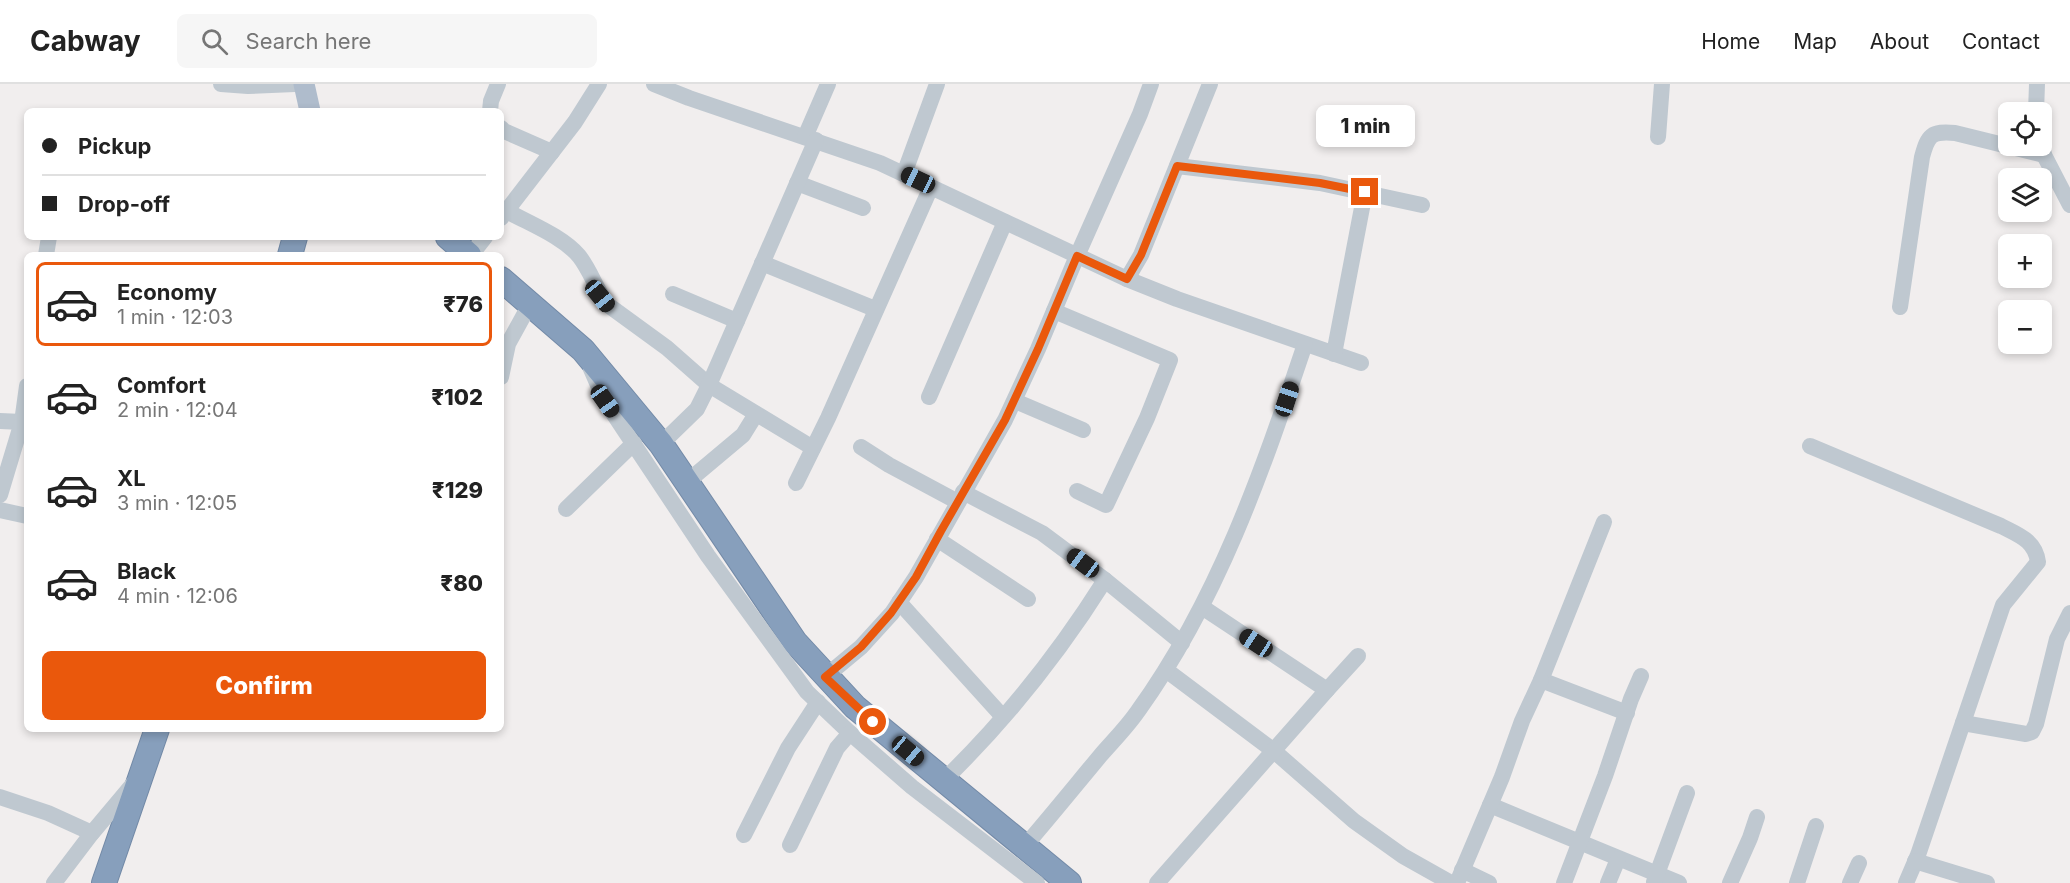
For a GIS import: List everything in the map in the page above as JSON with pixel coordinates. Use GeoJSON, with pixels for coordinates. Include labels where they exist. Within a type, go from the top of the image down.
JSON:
{"type":"FeatureCollection","features":[{"type":"Feature","properties":{"kind":"highway"},"geometry":{"type":"LineString","coordinates":[[451,240],[466,252]]}},
{"type":"Feature","properties":{"kind":"highway"},"geometry":{"type":"LineString","coordinates":[[504,282],[583,350],[661,444],[795,642],[825,677],[855,707],[943,781],[1070,883]]}},
{"type":"Feature","properties":{"kind":"highway"},"geometry":{"type":"LineString","coordinates":[[104,883],[156,732]]}},
{"type":"Feature","properties":{"kind":"main road"},"geometry":{"type":"LineString","coordinates":[[304,84],[309,108]]}},
{"type":"Feature","properties":{"kind":"street"},"geometry":{"type":"LineString","coordinates":[[221,84],[248,86],[295,84]]}},
{"type":"Feature","properties":{"kind":"street"},"geometry":{"type":"LineString","coordinates":[[490,108],[498,84]]}},
{"type":"Feature","properties":{"kind":"street"},"geometry":{"type":"LineString","coordinates":[[598,84],[575,122],[504,215],[558,239],[577,254],[588,270],[600,296],[608,305],[667,348],[709,385],[813,448]]}},
{"type":"Feature","properties":{"kind":"street"},"geometry":{"type":"LineString","coordinates":[[654,84],[880,163],[1127,279],[1177,299],[1361,363]]}},
{"type":"Feature","properties":{"kind":"street"},"geometry":{"type":"LineString","coordinates":[[661,444],[697,409],[709,385],[797,183],[828,84]]}},
{"type":"Feature","properties":{"kind":"street"},"geometry":{"type":"LineString","coordinates":[[904,174],[937,84]]}},
{"type":"Feature","properties":{"kind":"street"},"geometry":{"type":"LineString","coordinates":[[825,677],[861,647],[899,602],[916,577],[1015,401],[1151,84]]}},
{"type":"Feature","properties":{"kind":"street"},"geometry":{"type":"LineString","coordinates":[[1127,279],[1141,255],[1210,84]]}},
{"type":"Feature","properties":{"kind":"street"},"geometry":{"type":"LineString","coordinates":[[1658,137],[1662,84]]}},
{"type":"Feature","properties":{"kind":"street"},"geometry":{"type":"LineString","coordinates":[[2036,102],[2037,84]]}},
{"type":"Feature","properties":{"kind":"street"},"geometry":{"type":"LineString","coordinates":[[504,131],[552,152]]}},
{"type":"Feature","properties":{"kind":"street"},"geometry":{"type":"LineString","coordinates":[[1900,307],[1926,141],[1933,134],[1942,132],[1998,141]]}},
{"type":"Feature","properties":{"kind":"street"},"geometry":{"type":"LineString","coordinates":[[2046,156],[2070,206]]}},
{"type":"Feature","properties":{"kind":"street"},"geometry":{"type":"LineString","coordinates":[[1177,166],[1320,183],[1422,205]]}},
{"type":"Feature","properties":{"kind":"street"},"geometry":{"type":"LineString","coordinates":[[797,183],[863,208]]}},
{"type":"Feature","properties":{"kind":"street"},"geometry":{"type":"LineString","coordinates":[[796,483],[931,187]]}},
{"type":"Feature","properties":{"kind":"street"},"geometry":{"type":"LineString","coordinates":[[1334,354],[1365,192]]}},
{"type":"Feature","properties":{"kind":"street"},"geometry":{"type":"LineString","coordinates":[[929,397],[1005,222]]}},
{"type":"Feature","properties":{"kind":"street"},"geometry":{"type":"LineString","coordinates":[[472,252],[482,240]]}},
{"type":"Feature","properties":{"kind":"street"},"geometry":{"type":"LineString","coordinates":[[762,263],[875,309]]}},
{"type":"Feature","properties":{"kind":"street"},"geometry":{"type":"LineString","coordinates":[[673,294],[736,321]]}},
{"type":"Feature","properties":{"kind":"street"},"geometry":{"type":"LineString","coordinates":[[504,363],[508,344],[530,304]]}},
{"type":"Feature","properties":{"kind":"street"},"geometry":{"type":"LineString","coordinates":[[1054,311],[1170,360],[1147,418],[1106,504],[1077,491]]}},
{"type":"Feature","properties":{"kind":"street"},"geometry":{"type":"LineString","coordinates":[[1024,847],[1137,712],[1182,643],[1202,607],[1239,528],[1274,436],[1305,344]]}},
{"type":"Feature","properties":{"kind":"street"},"geometry":{"type":"LineString","coordinates":[[583,350],[605,401],[708,556],[807,692],[912,787],[1028,880]]}},
{"type":"Feature","properties":{"kind":"street"},"geometry":{"type":"LineString","coordinates":[[1015,401],[1083,430]]}},
{"type":"Feature","properties":{"kind":"street"},"geometry":{"type":"LineString","coordinates":[[0,495],[22,422],[24,408]]}},
{"type":"Feature","properties":{"kind":"street"},"geometry":{"type":"LineString","coordinates":[[687,482],[743,435],[756,414]]}},
{"type":"Feature","properties":{"kind":"street"},"geometry":{"type":"LineString","coordinates":[[0,421],[22,422]]}},
{"type":"Feature","properties":{"kind":"street"},"geometry":{"type":"LineString","coordinates":[[566,509],[634,443]]}},
{"type":"Feature","properties":{"kind":"street"},"geometry":{"type":"LineString","coordinates":[[1810,446],[2001,526],[2025,539],[2036,550],[2038,562],[2003,605],[1906,883]]}},
{"type":"Feature","properties":{"kind":"street"},"geometry":{"type":"LineString","coordinates":[[861,447],[889,465],[1042,533],[1105,580],[1182,643]]}},
{"type":"Feature","properties":{"kind":"street"},"geometry":{"type":"LineString","coordinates":[[0,510],[24,515]]}},
{"type":"Feature","properties":{"kind":"street"},"geometry":{"type":"LineString","coordinates":[[1456,879],[1490,805],[1604,522]]}},
{"type":"Feature","properties":{"kind":"street"},"geometry":{"type":"LineString","coordinates":[[937,539],[1028,598]]}},
{"type":"Feature","properties":{"kind":"street"},"geometry":{"type":"LineString","coordinates":[[943,781],[976,749],[1030,686],[1105,580]]}},
{"type":"Feature","properties":{"kind":"street"},"geometry":{"type":"LineString","coordinates":[[899,602],[1003,717]]}},
{"type":"Feature","properties":{"kind":"street"},"geometry":{"type":"LineString","coordinates":[[1202,607],[1327,690]]}},
{"type":"Feature","properties":{"kind":"street"},"geometry":{"type":"LineString","coordinates":[[1963,723],[2026,734],[2032,732],[2063,641],[2070,613]]}},
{"type":"Feature","properties":{"kind":"street"},"geometry":{"type":"LineString","coordinates":[[1157,883],[1358,656]]}},
{"type":"Feature","properties":{"kind":"street"},"geometry":{"type":"LineString","coordinates":[[1166,670],[1274,751],[1354,821],[1403,856],[1456,879],[1489,883]]}},
{"type":"Feature","properties":{"kind":"street"},"geometry":{"type":"LineString","coordinates":[[1564,883],[1641,676]]}},
{"type":"Feature","properties":{"kind":"street"},"geometry":{"type":"LineString","coordinates":[[1541,680],[1627,713]]}},
{"type":"Feature","properties":{"kind":"street"},"geometry":{"type":"LineString","coordinates":[[744,835],[788,748],[818,702]]}},
{"type":"Feature","properties":{"kind":"street"},"geometry":{"type":"LineString","coordinates":[[790,845],[837,748],[850,733]]}},
{"type":"Feature","properties":{"kind":"street"},"geometry":{"type":"LineString","coordinates":[[54,883],[92,833],[140,777]]}},
{"type":"Feature","properties":{"kind":"street"},"geometry":{"type":"LineString","coordinates":[[1655,879],[1687,793]]}},
{"type":"Feature","properties":{"kind":"street"},"geometry":{"type":"LineString","coordinates":[[0,797],[48,813],[92,833]]}},
{"type":"Feature","properties":{"kind":"street"},"geometry":{"type":"LineString","coordinates":[[1490,805],[1618,859],[1655,879],[1679,883]]}},
{"type":"Feature","properties":{"kind":"street"},"geometry":{"type":"LineString","coordinates":[[1730,883],[1757,817]]}},
{"type":"Feature","properties":{"kind":"street"},"geometry":{"type":"LineString","coordinates":[[1797,883],[1815,825]]}},
{"type":"Feature","properties":{"kind":"street"},"geometry":{"type":"LineString","coordinates":[[1608,883],[1618,859]]}},
{"type":"Feature","properties":{"kind":"street"},"geometry":{"type":"LineString","coordinates":[[1915,861],[1987,883]]}},
{"type":"Feature","properties":{"kind":"street"},"geometry":{"type":"LineString","coordinates":[[1850,883],[1859,863]]}},
{"type":"Feature","properties":{"kind":"route"},"geometry":{"type":"LineString","coordinates":[[873,722],[825,677],[861,647],[891,613],[916,577],[1005,420],[1077,256],[1127,279],[1141,255],[1177,166],[1320,183],[1365,192]]}}]}
